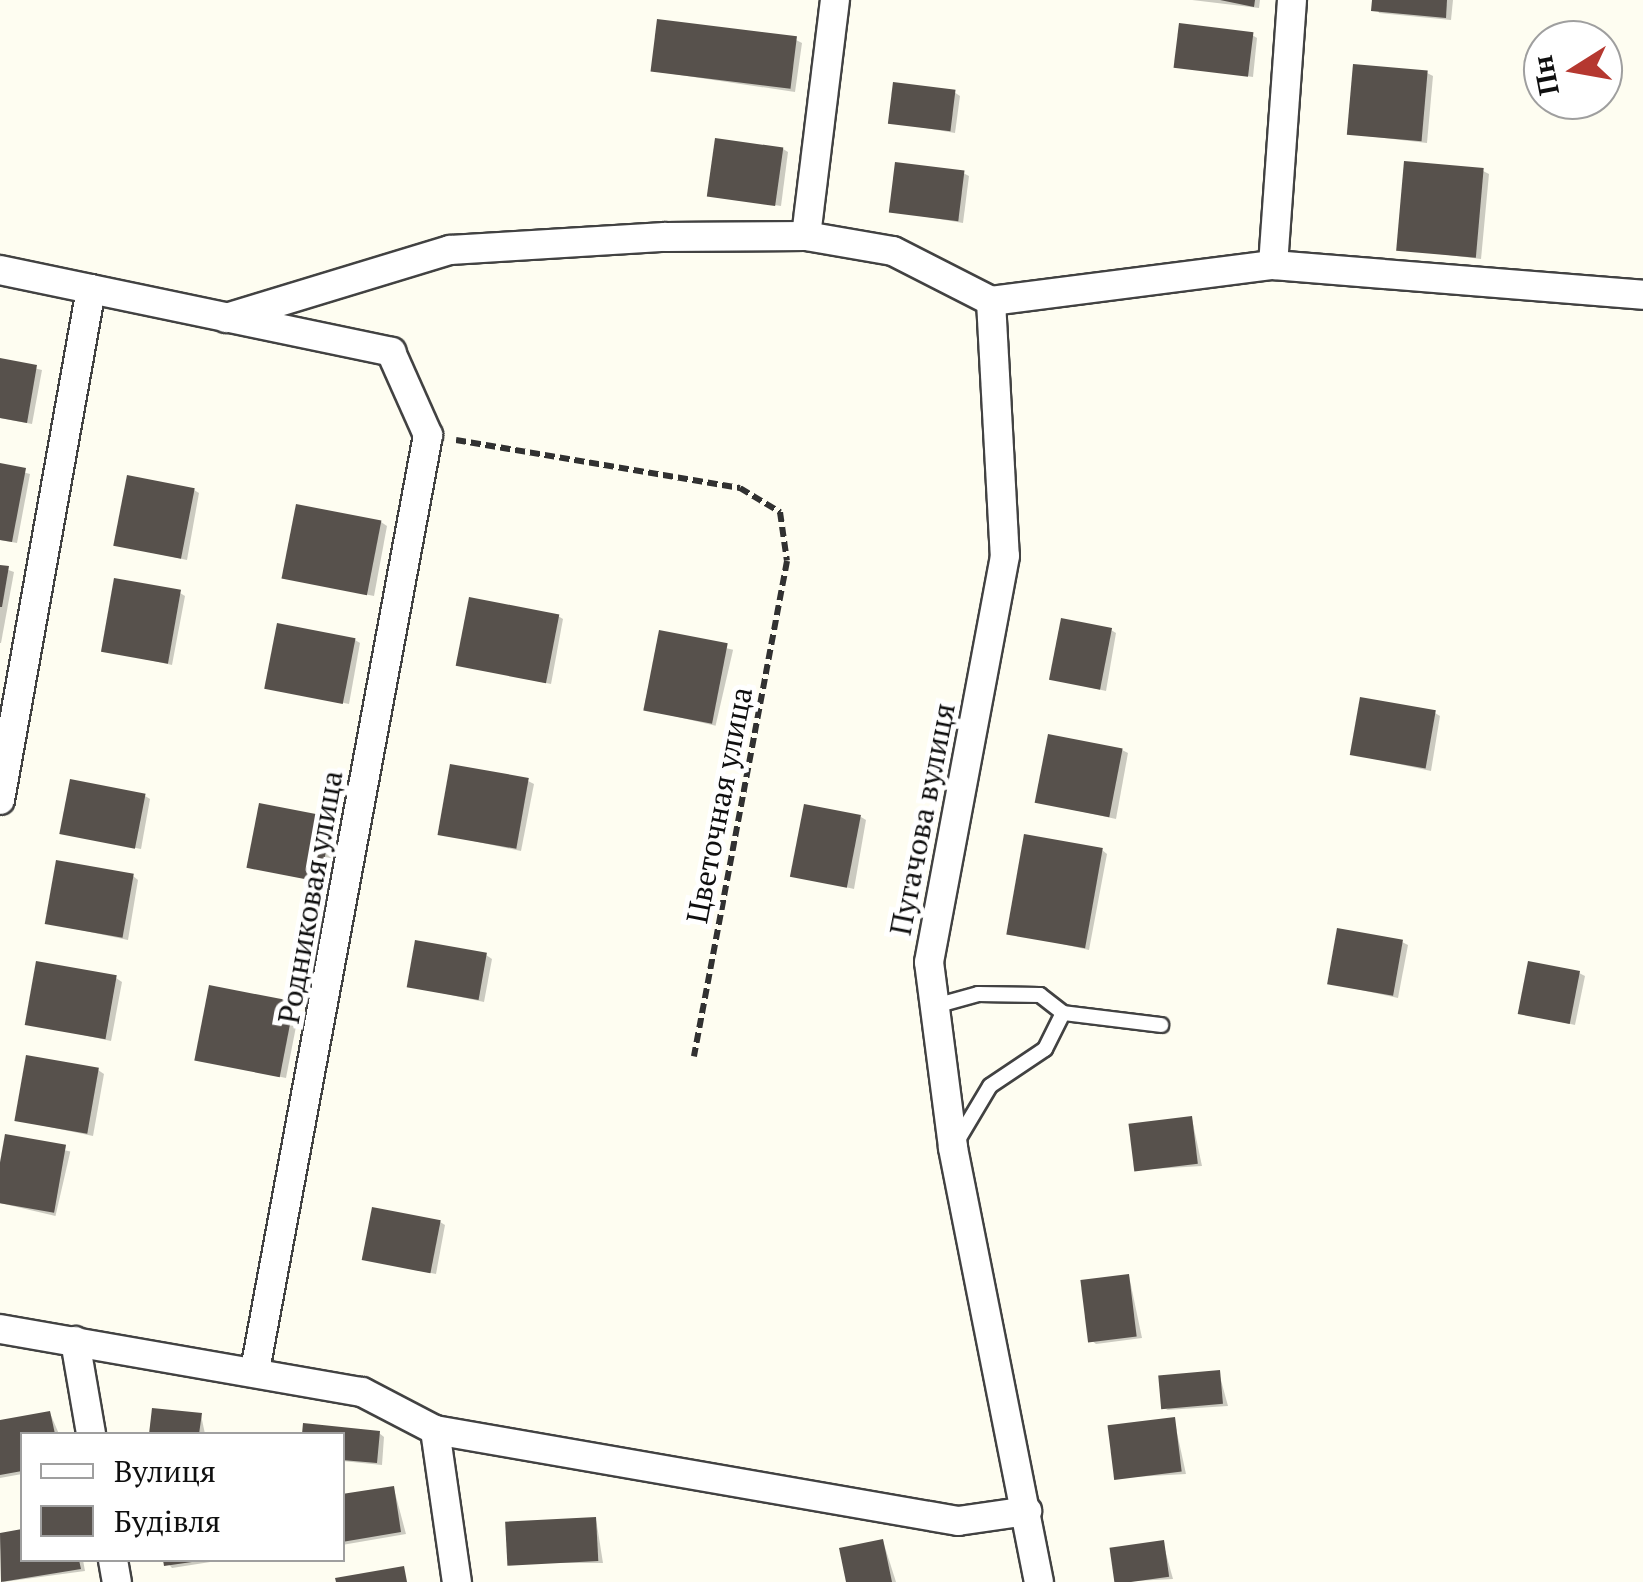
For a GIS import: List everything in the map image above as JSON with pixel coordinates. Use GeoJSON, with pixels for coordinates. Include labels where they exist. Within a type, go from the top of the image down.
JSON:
{"type":"FeatureCollection","features":[{"type":"Feature","properties":{"kind":"street"},"geometry":{"type":"LineString","coordinates":[[806,236],[836,0]]}},
{"type":"Feature","properties":{"kind":"street"},"geometry":{"type":"LineString","coordinates":[[1273,266],[1292,0]]}},
{"type":"Feature","properties":{"kind":"street"},"geometry":{"type":"LineString","coordinates":[[226,318],[450,250],[806,236],[892,251],[991,301],[1273,266],[1643,295]]}},
{"type":"Feature","properties":{"kind":"street"},"geometry":{"type":"LineString","coordinates":[[0,270],[390,352],[428,435]]}},
{"type":"Feature","properties":{"kind":"street"},"geometry":{"type":"LineString","coordinates":[[0,800],[91,289]]}},
{"type":"Feature","properties":{"kind":"street","name":"Пугачова вулиця"},"geometry":{"type":"LineString","coordinates":[[991,301],[1005,556],[929,962],[954,1148],[1039,1582]]}},
{"type":"Feature","properties":{"kind":"street","name":"Родниковая улица"},"geometry":{"type":"LineString","coordinates":[[256,1370],[428,435]]}},
{"type":"Feature","properties":{"kind":"street"},"geometry":{"type":"LineString","coordinates":[[0,1328],[256,1370],[362,1392],[436,1430],[958,1521],[1027,1511]]}},
{"type":"Feature","properties":{"kind":"street"},"geometry":{"type":"LineString","coordinates":[[75,1341],[91,1432]]}},
{"type":"Feature","properties":{"kind":"street"},"geometry":{"type":"LineString","coordinates":[[436,1430],[457,1582]]}},
{"type":"Feature","properties":{"kind":"lane"},"geometry":{"type":"LineString","coordinates":[[935,1006],[978,994],[1040,995],[1064,1012],[1161,1025]]}},
{"type":"Feature","properties":{"kind":"lane"},"geometry":{"type":"LineString","coordinates":[[954,1148],[990,1086],[1045,1049],[1064,1012]]}},
{"type":"Feature","properties":{"kind":"path","name":"Цветочная улица"},"geometry":{"type":"LineString","coordinates":[[428,435],[740,488],[780,512],[787,561],[694,1056]]}},
{"type":"Feature","properties":{"kind":"building"},"geometry":{"type":"Polygon","coordinates":[[[1220,0],[1255,0],[1254,7],[1220,0]]]}},
{"type":"Feature","properties":{"kind":"building"},"geometry":{"type":"Polygon","coordinates":[[[1372,0],[1447,0],[1446,18],[1371,11],[1372,0]]]}},
{"type":"Feature","properties":{"kind":"building"},"geometry":{"type":"Polygon","coordinates":[[[657,19],[797,36],[790,89],[651,72],[657,19]]]}},
{"type":"Feature","properties":{"kind":"building"},"geometry":{"type":"Polygon","coordinates":[[[1179,23],[1253,32],[1248,77],[1174,68],[1179,23]]]}},
{"type":"Feature","properties":{"kind":"building"},"geometry":{"type":"Polygon","coordinates":[[[1353,64],[1428,71],[1422,141],[1347,135],[1353,64]]]}},
{"type":"Feature","properties":{"kind":"building"},"geometry":{"type":"Polygon","coordinates":[[[893,82],[956,90],[950,131],[888,124],[893,82]]]}},
{"type":"Feature","properties":{"kind":"building"},"geometry":{"type":"Polygon","coordinates":[[[715,138],[783,148],[775,206],[707,196],[715,138]]]}},
{"type":"Feature","properties":{"kind":"building"},"geometry":{"type":"Polygon","coordinates":[[[1404,161],[1484,168],[1476,258],[1396,251],[1404,161]]]}},
{"type":"Feature","properties":{"kind":"building"},"geometry":{"type":"Polygon","coordinates":[[[895,162],[964,171],[958,221],[889,213],[895,162]]]}},
{"type":"Feature","properties":{"kind":"building"},"geometry":{"type":"Polygon","coordinates":[[[0,358],[37,365],[27,423],[0,418],[0,358]]]}},
{"type":"Feature","properties":{"kind":"building"},"geometry":{"type":"Polygon","coordinates":[[[0,463],[26,468],[12,542],[0,540],[0,463]]]}},
{"type":"Feature","properties":{"kind":"building"},"geometry":{"type":"Polygon","coordinates":[[[127,475],[195,488],[181,559],[113,546],[127,475]]]}},
{"type":"Feature","properties":{"kind":"building"},"geometry":{"type":"Polygon","coordinates":[[[296,504],[381,521],[367,595],[281,579],[296,504]]]}},
{"type":"Feature","properties":{"kind":"building"},"geometry":{"type":"Polygon","coordinates":[[[0,565],[9,566],[2,607],[0,607],[0,565]]]}},
{"type":"Feature","properties":{"kind":"building"},"geometry":{"type":"Polygon","coordinates":[[[114,578],[181,590],[168,664],[101,652],[114,578]]]}},
{"type":"Feature","properties":{"kind":"building"},"geometry":{"type":"Polygon","coordinates":[[[469,597],[559,615],[546,683],[456,666],[469,597]]]}},
{"type":"Feature","properties":{"kind":"building"},"geometry":{"type":"Polygon","coordinates":[[[1061,618],[1112,628],[1100,690],[1049,680],[1061,618]]]}},
{"type":"Feature","properties":{"kind":"building"},"geometry":{"type":"Polygon","coordinates":[[[277,623],[356,638],[343,704],[264,689],[277,623]]]}},
{"type":"Feature","properties":{"kind":"building"},"geometry":{"type":"Polygon","coordinates":[[[659,630],[728,643],[712,724],[643,710],[659,630]]]}},
{"type":"Feature","properties":{"kind":"building"},"geometry":{"type":"Polygon","coordinates":[[[1360,697],[1436,710],[1426,768],[1350,755],[1360,697]]]}},
{"type":"Feature","properties":{"kind":"building"},"geometry":{"type":"Polygon","coordinates":[[[1048,734],[1123,749],[1109,817],[1035,803],[1048,734]]]}},
{"type":"Feature","properties":{"kind":"building"},"geometry":{"type":"Polygon","coordinates":[[[450,764],[529,778],[516,849],[437,835],[450,764]]]}},
{"type":"Feature","properties":{"kind":"building"},"geometry":{"type":"Polygon","coordinates":[[[70,779],[146,794],[135,849],[59,834],[70,779]]]}},
{"type":"Feature","properties":{"kind":"building"},"geometry":{"type":"Polygon","coordinates":[[[259,803],[333,817],[320,882],[246,868],[259,803]]]}},
{"type":"Feature","properties":{"kind":"building"},"geometry":{"type":"Polygon","coordinates":[[[804,804],[861,815],[847,888],[790,877],[804,804]]]}},
{"type":"Feature","properties":{"kind":"building"},"geometry":{"type":"Polygon","coordinates":[[[1024,834],[1103,848],[1085,948],[1006,934],[1024,834]]]}},
{"type":"Feature","properties":{"kind":"building"},"geometry":{"type":"Polygon","coordinates":[[[56,860],[134,874],[123,938],[45,924],[56,860]]]}},
{"type":"Feature","properties":{"kind":"building"},"geometry":{"type":"Polygon","coordinates":[[[1337,928],[1403,940],[1393,996],[1327,984],[1337,928]]]}},
{"type":"Feature","properties":{"kind":"building"},"geometry":{"type":"Polygon","coordinates":[[[415,940],[487,953],[479,1000],[407,987],[415,940]]]}},
{"type":"Feature","properties":{"kind":"building"},"geometry":{"type":"Polygon","coordinates":[[[36,961],[117,975],[105,1039],[25,1025],[36,961]]]}},
{"type":"Feature","properties":{"kind":"building"},"geometry":{"type":"Polygon","coordinates":[[[1528,961],[1580,971],[1570,1024],[1518,1014],[1528,961]]]}},
{"type":"Feature","properties":{"kind":"building"},"geometry":{"type":"Polygon","coordinates":[[[209,985],[294,1002],[280,1077],[194,1061],[209,985]]]}},
{"type":"Feature","properties":{"kind":"building"},"geometry":{"type":"Polygon","coordinates":[[[26,1055],[99,1068],[87,1134],[14,1121],[26,1055]]]}},
{"type":"Feature","properties":{"kind":"building"},"geometry":{"type":"Polygon","coordinates":[[[1192,1116],[1198,1164],[1134,1171],[1128,1124],[1192,1116]]]}},
{"type":"Feature","properties":{"kind":"building"},"geometry":{"type":"Polygon","coordinates":[[[5,1134],[66,1145],[54,1213],[0,1203],[5,1134]]]}},
{"type":"Feature","properties":{"kind":"building"},"geometry":{"type":"Polygon","coordinates":[[[372,1207],[441,1220],[430,1273],[362,1260],[372,1207]]]}},
{"type":"Feature","properties":{"kind":"building"},"geometry":{"type":"Polygon","coordinates":[[[1129,1274],[1137,1337],[1088,1343],[1080,1280],[1129,1274]]]}},
{"type":"Feature","properties":{"kind":"building"},"geometry":{"type":"Polygon","coordinates":[[[1220,1370],[1223,1404],[1161,1409],[1158,1375],[1220,1370]]]}},
{"type":"Feature","properties":{"kind":"building"},"geometry":{"type":"Polygon","coordinates":[[[152,1408],[202,1413],[199,1432],[149,1432],[152,1408]]]}},
{"type":"Feature","properties":{"kind":"building"},"geometry":{"type":"Polygon","coordinates":[[[50,1411],[55,1432],[20,1432],[20,1471],[0,1475],[0,1420],[50,1411]]]}},
{"type":"Feature","properties":{"kind":"building"},"geometry":{"type":"Polygon","coordinates":[[[1175,1417],[1182,1472],[1114,1480],[1108,1425],[1175,1417]]]}},
{"type":"Feature","properties":{"kind":"building"},"geometry":{"type":"Polygon","coordinates":[[[303,1423],[380,1431],[377,1463],[345,1460],[345,1432],[302,1432],[303,1423]]]}},
{"type":"Feature","properties":{"kind":"building"},"geometry":{"type":"Polygon","coordinates":[[[394,1486],[401,1532],[345,1541],[345,1494],[394,1486]]]}},
{"type":"Feature","properties":{"kind":"building"},"geometry":{"type":"Polygon","coordinates":[[[596,1517],[598,1561],[507,1566],[505,1522],[596,1517]]]}},
{"type":"Feature","properties":{"kind":"building"},"geometry":{"type":"Polygon","coordinates":[[[20,1529],[20,1562],[79,1562],[81,1569],[1,1582],[0,1533],[20,1529]]]}},
{"type":"Feature","properties":{"kind":"building"},"geometry":{"type":"Polygon","coordinates":[[[883,1539],[892,1582],[846,1582],[839,1548],[883,1539]]]}},
{"type":"Feature","properties":{"kind":"building"},"geometry":{"type":"Polygon","coordinates":[[[1164,1540],[1169,1577],[1114,1582],[1110,1548],[1164,1540]]]}},
{"type":"Feature","properties":{"kind":"building"},"geometry":{"type":"Polygon","coordinates":[[[404,1566],[407,1582],[336,1582],[335,1578],[404,1566]]]}}]}
